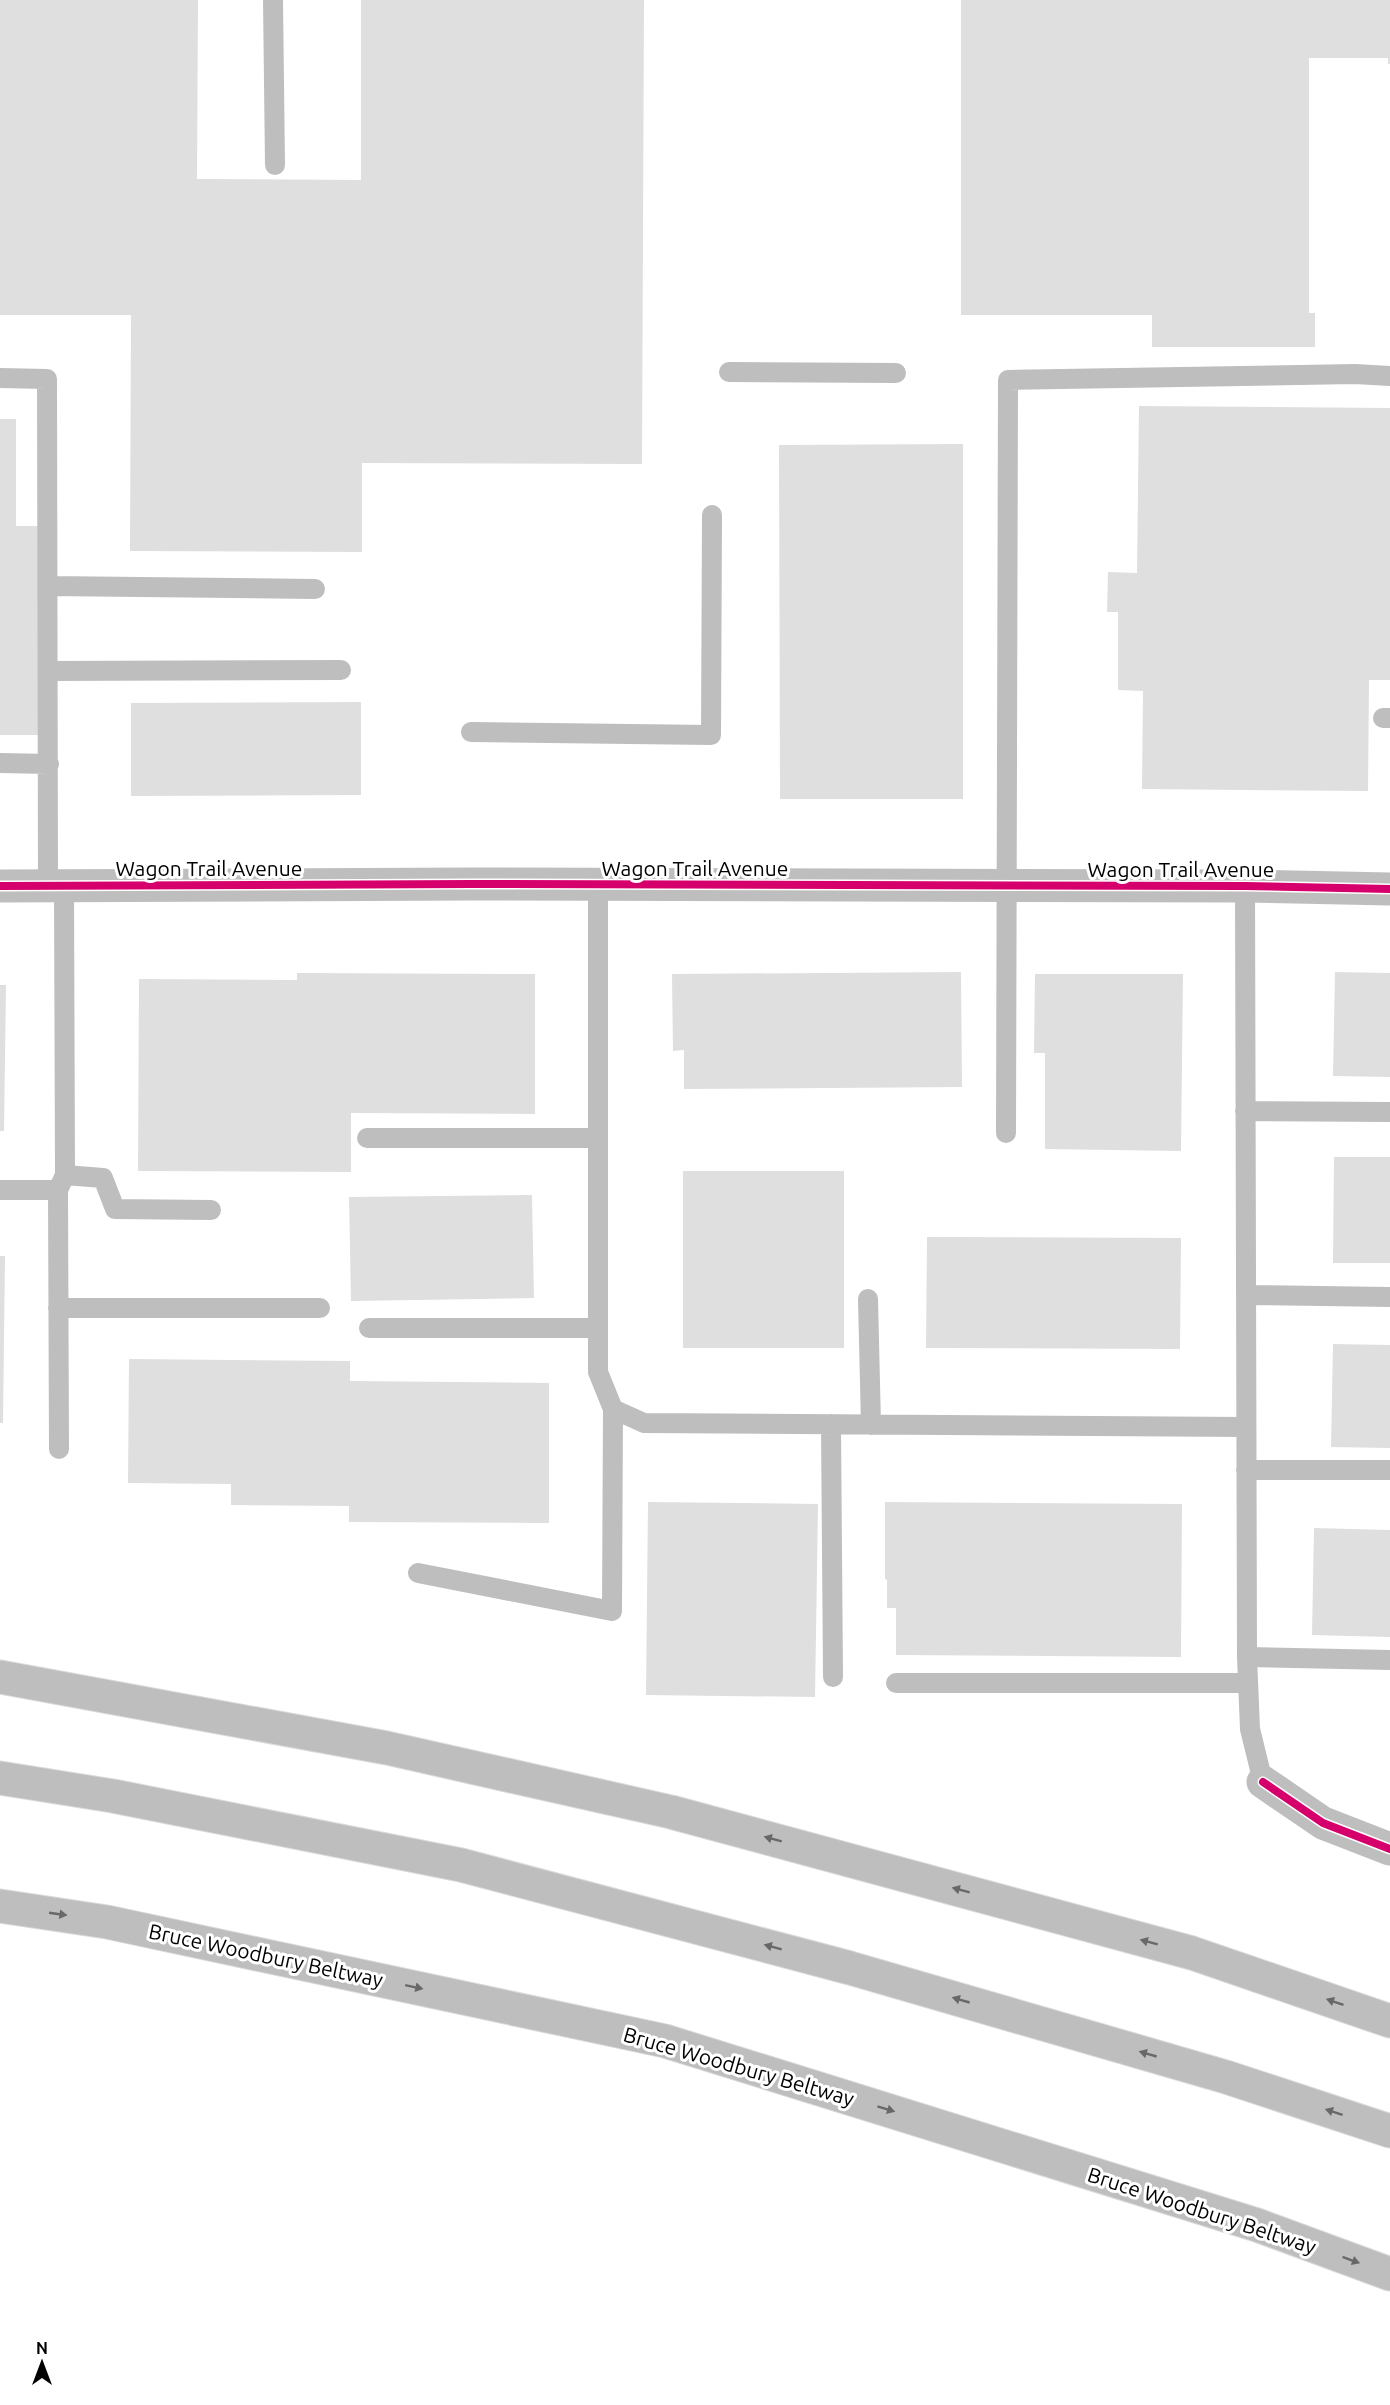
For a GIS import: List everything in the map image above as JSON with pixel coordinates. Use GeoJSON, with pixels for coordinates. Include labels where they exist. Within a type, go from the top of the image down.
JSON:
{"type":"FeatureCollection","features":[{"type":"Feature","properties":{"kind":"main road","name":"Wagon Trail Avenue"},"geometry":{"type":"LineString","coordinates":[[0,886],[1245,886],[1390,889]]}},
{"type":"Feature","properties":{"kind":"main road"},"geometry":{"type":"LineString","coordinates":[[0,1677],[387,1748],[671,1812],[1192,1953],[1390,2020]]}},
{"type":"Feature","properties":{"kind":"main road"},"geometry":{"type":"LineString","coordinates":[[0,1778],[113,1796],[461,1865],[861,1971],[1226,2077],[1390,2131]]}},
{"type":"Feature","properties":{"kind":"main road"},"geometry":{"type":"LineString","coordinates":[[1263,1782],[1323,1823],[1390,1849]]}},
{"type":"Feature","properties":{"kind":"main road","name":"Bruce Woodbury Beltway"},"geometry":{"type":"LineString","coordinates":[[0,1906],[107,1922],[665,2041],[1257,2225],[1390,2274]]}},
{"type":"Feature","properties":{"kind":"lane"},"geometry":{"type":"LineString","coordinates":[[273,0],[275,165]]}},
{"type":"Feature","properties":{"kind":"lane"},"geometry":{"type":"LineString","coordinates":[[729,372],[896,373]]}},
{"type":"Feature","properties":{"kind":"lane"},"geometry":{"type":"LineString","coordinates":[[1006,1133],[1008,380],[1355,374],[1390,376]]}},
{"type":"Feature","properties":{"kind":"lane"},"geometry":{"type":"LineString","coordinates":[[0,378],[47,378],[49,764],[56,886],[62,1183],[58,1308],[59,1449]]}},
{"type":"Feature","properties":{"kind":"lane"},"geometry":{"type":"LineString","coordinates":[[471,732],[711,735],[712,516]]}},
{"type":"Feature","properties":{"kind":"lane"},"geometry":{"type":"LineString","coordinates":[[48,586],[315,589]]}},
{"type":"Feature","properties":{"kind":"lane"},"geometry":{"type":"LineString","coordinates":[[48,671],[341,670]]}},
{"type":"Feature","properties":{"kind":"lane"},"geometry":{"type":"LineString","coordinates":[[0,763],[49,764]]}},
{"type":"Feature","properties":{"kind":"lane"},"geometry":{"type":"LineString","coordinates":[[418,1573],[612,1611],[614,1409],[598,1372],[598,886]]}},
{"type":"Feature","properties":{"kind":"lane"},"geometry":{"type":"LineString","coordinates":[[1245,886],[1247,1657],[1250,1729],[1263,1782]]}},
{"type":"Feature","properties":{"kind":"lane"},"geometry":{"type":"LineString","coordinates":[[1245,1111],[1390,1112]]}},
{"type":"Feature","properties":{"kind":"lane"},"geometry":{"type":"LineString","coordinates":[[367,1138],[598,1138]]}},
{"type":"Feature","properties":{"kind":"lane"},"geometry":{"type":"LineString","coordinates":[[0,1190],[103,1178],[115,1209],[210,1210]]}},
{"type":"Feature","properties":{"kind":"lane"},"geometry":{"type":"LineString","coordinates":[[1246,1295],[1390,1297]]}},
{"type":"Feature","properties":{"kind":"lane"},"geometry":{"type":"LineString","coordinates":[[868,1299],[870,1425]]}},
{"type":"Feature","properties":{"kind":"lane"},"geometry":{"type":"LineString","coordinates":[[58,1308],[320,1308]]}},
{"type":"Feature","properties":{"kind":"lane"},"geometry":{"type":"LineString","coordinates":[[369,1328],[598,1328]]}},
{"type":"Feature","properties":{"kind":"lane"},"geometry":{"type":"LineString","coordinates":[[614,1409],[644,1423],[1246,1427]]}},
{"type":"Feature","properties":{"kind":"lane"},"geometry":{"type":"LineString","coordinates":[[831,1424],[833,1677]]}},
{"type":"Feature","properties":{"kind":"lane"},"geometry":{"type":"LineString","coordinates":[[1246,1470],[1390,1470]]}},
{"type":"Feature","properties":{"kind":"lane"},"geometry":{"type":"LineString","coordinates":[[1247,1657],[1390,1660]]}},
{"type":"Feature","properties":{"kind":"lane"},"geometry":{"type":"LineString","coordinates":[[896,1683],[1248,1683]]}},
{"type":"Feature","properties":{"kind":"building"},"geometry":{"type":"Polygon","coordinates":[[[0,0],[198,0],[197,179],[361,180],[361,0],[644,0],[642,464],[362,463],[362,552],[130,551],[131,315],[0,315],[0,0]]]}},
{"type":"Feature","properties":{"kind":"building"},"geometry":{"type":"Polygon","coordinates":[[[961,0],[1390,0],[1390,64],[1388,64],[1388,58],[1309,58],[1309,313],[1315,313],[1315,347],[1152,347],[1152,315],[961,315],[961,0]]]}},
{"type":"Feature","properties":{"kind":"building"},"geometry":{"type":"Polygon","coordinates":[[[1139,406],[1390,408],[1390,680],[1369,680],[1368,791],[1142,789],[1143,691],[1118,690],[1118,612],[1107,612],[1108,572],[1137,573],[1139,406]]]}},
{"type":"Feature","properties":{"kind":"building"},"geometry":{"type":"Polygon","coordinates":[[[0,419],[16,419],[16,526],[44,526],[44,735],[0,735],[0,419]]]}},
{"type":"Feature","properties":{"kind":"building"},"geometry":{"type":"Polygon","coordinates":[[[963,444],[963,799],[780,799],[779,445],[963,444]]]}},
{"type":"Feature","properties":{"kind":"building"},"geometry":{"type":"Polygon","coordinates":[[[361,702],[361,795],[131,796],[131,703],[361,702]]]}},
{"type":"Feature","properties":{"kind":"building"},"geometry":{"type":"Polygon","coordinates":[[[961,972],[962,1087],[684,1089],[684,1050],[673,1051],[672,974],[961,972]]]}},
{"type":"Feature","properties":{"kind":"building"},"geometry":{"type":"Polygon","coordinates":[[[1335,972],[1390,973],[1390,1077],[1333,1076],[1335,972]]]}},
{"type":"Feature","properties":{"kind":"building"},"geometry":{"type":"Polygon","coordinates":[[[297,973],[535,974],[535,1114],[351,1113],[351,1172],[138,1171],[139,979],[297,980],[297,973]]]}},
{"type":"Feature","properties":{"kind":"building"},"geometry":{"type":"Polygon","coordinates":[[[1035,974],[1183,974],[1181,1151],[1045,1149],[1045,1053],[1034,1053],[1035,974]]]}},
{"type":"Feature","properties":{"kind":"building"},"geometry":{"type":"Polygon","coordinates":[[[0,985],[6,985],[4,1131],[0,1131],[0,985]]]}},
{"type":"Feature","properties":{"kind":"building"},"geometry":{"type":"Polygon","coordinates":[[[1334,1157],[1390,1157],[1390,1263],[1333,1263],[1334,1157]]]}},
{"type":"Feature","properties":{"kind":"building"},"geometry":{"type":"Polygon","coordinates":[[[683,1171],[844,1171],[844,1348],[683,1348],[683,1171]]]}},
{"type":"Feature","properties":{"kind":"building"},"geometry":{"type":"Polygon","coordinates":[[[532,1195],[534,1298],[351,1301],[349,1197],[532,1195]]]}},
{"type":"Feature","properties":{"kind":"building"},"geometry":{"type":"Polygon","coordinates":[[[927,1237],[1181,1238],[1180,1349],[926,1348],[927,1237]]]}},
{"type":"Feature","properties":{"kind":"building"},"geometry":{"type":"Polygon","coordinates":[[[0,1256],[5,1256],[3,1423],[0,1423],[0,1256]]]}},
{"type":"Feature","properties":{"kind":"building"},"geometry":{"type":"Polygon","coordinates":[[[1333,1344],[1390,1345],[1390,1448],[1331,1447],[1333,1344]]]}},
{"type":"Feature","properties":{"kind":"building"},"geometry":{"type":"Polygon","coordinates":[[[129,1359],[350,1361],[350,1381],[549,1383],[549,1523],[349,1522],[349,1506],[231,1505],[231,1484],[128,1483],[129,1359]]]}},
{"type":"Feature","properties":{"kind":"building"},"geometry":{"type":"Polygon","coordinates":[[[648,1502],[818,1504],[815,1697],[646,1695],[648,1502]]]}},
{"type":"Feature","properties":{"kind":"building"},"geometry":{"type":"Polygon","coordinates":[[[885,1502],[1182,1504],[1181,1657],[896,1655],[896,1608],[887,1608],[885,1502]]]}},
{"type":"Feature","properties":{"kind":"building"},"geometry":{"type":"Polygon","coordinates":[[[1314,1528],[1390,1530],[1390,1637],[1312,1635],[1314,1528]]]}},
{"type":"Feature","properties":{"kind":"cycle path"},"geometry":{"type":"LineString","coordinates":[[0,886],[471,884],[1245,886],[1390,889]]}},
{"type":"Feature","properties":{"kind":"cycle path"},"geometry":{"type":"LineString","coordinates":[[1263,1782],[1323,1823],[1390,1849]]}}]}
